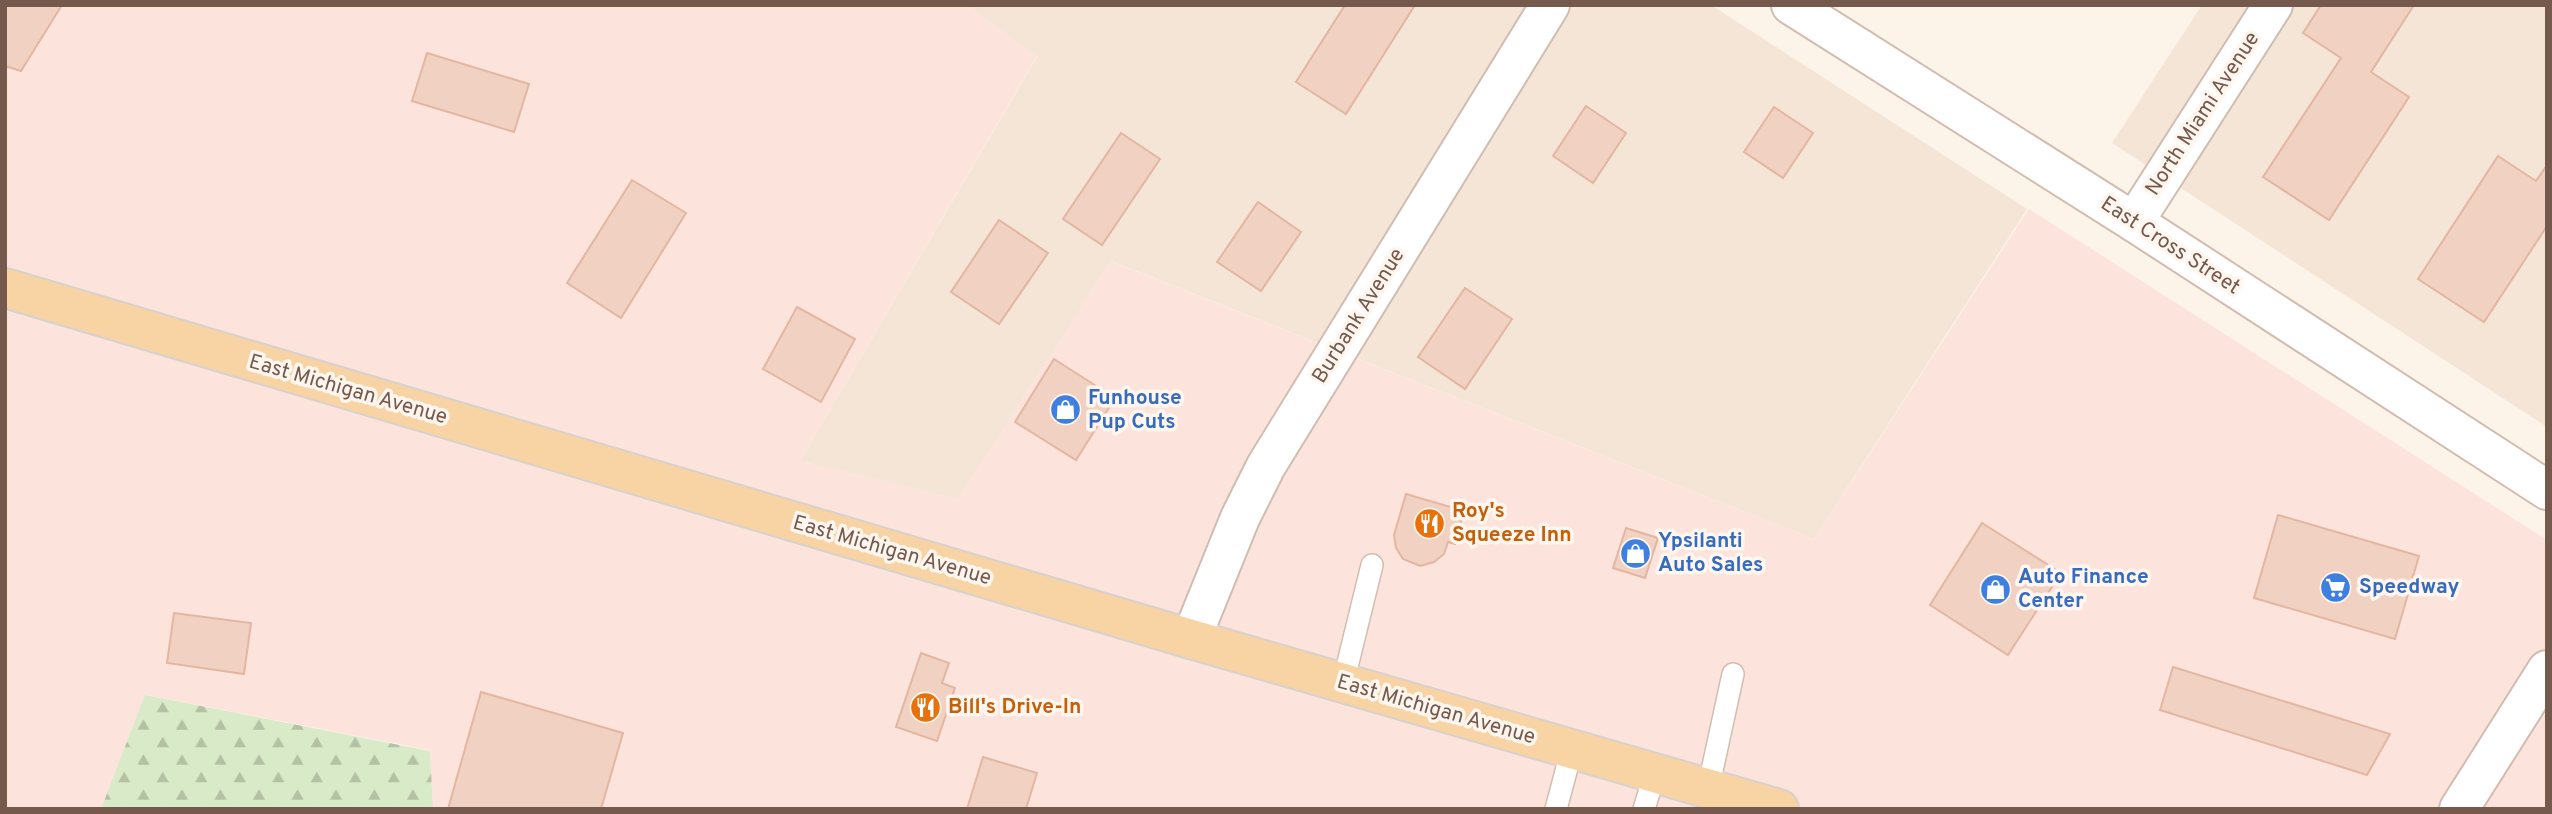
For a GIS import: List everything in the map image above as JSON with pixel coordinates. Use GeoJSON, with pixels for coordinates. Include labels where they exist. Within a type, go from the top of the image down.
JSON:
{"type":"FeatureCollection","features":[{"type":"Feature","properties":{"kind":"main road","name":"East Michigan Avenue"},"geometry":{"type":"LineString","coordinates":[[5,288],[1572,749],[1649,791],[1709,789],[1779,809]]}},
{"type":"Feature","properties":{"kind":"street","name":"Burbank Avenue"},"geometry":{"type":"LineString","coordinates":[[1191,639],[1240,518],[1266,466],[1550,5]]}},
{"type":"Feature","properties":{"kind":"street","name":"East Cross Street"},"geometry":{"type":"LineString","coordinates":[[1791,5],[2134,222],[2547,490]]}},
{"type":"Feature","properties":{"kind":"street","name":"North Miami Avenue"},"geometry":{"type":"LineString","coordinates":[[2134,222],[2273,5]]}},
{"type":"Feature","properties":{"kind":"street"},"geometry":{"type":"LineString","coordinates":[[2459,809],[2547,670]]}},
{"type":"Feature","properties":{"kind":"lane"},"geometry":{"type":"LineString","coordinates":[[1343,683],[1372,565]]}},
{"type":"Feature","properties":{"kind":"lane"},"geometry":{"type":"LineString","coordinates":[[1709,789],[1733,674]]}},
{"type":"Feature","properties":{"kind":"lane"},"geometry":{"type":"LineString","coordinates":[[1556,809],[1572,749]]}},
{"type":"Feature","properties":{"kind":"shaded area"},"geometry":{"type":"Polygon","coordinates":[[[5,5],[967,5],[1037,56],[800,461],[958,499],[1110,261],[1814,539],[2029,209],[2547,540],[2547,809],[433,809],[430,750],[146,695],[101,809],[5,809],[5,5]]]}},
{"type":"Feature","properties":{"kind":"shaded area"},"geometry":{"type":"Polygon","coordinates":[[[967,5],[1711,5],[2027,209],[1814,539],[1111,261],[958,499],[800,461],[1037,57],[967,5]]]}},
{"type":"Feature","properties":{"kind":"shaded area"},"geometry":{"type":"Polygon","coordinates":[[[2202,5],[2547,5],[2547,427],[2112,143],[2202,5]]]}},
{"type":"Feature","properties":{"kind":"green space"},"geometry":{"type":"Polygon","coordinates":[[[145,695],[430,751],[433,809],[101,809],[145,695]]]}},
{"type":"Feature","properties":{"kind":"building"},"geometry":{"type":"Polygon","coordinates":[[[5,5],[62,5],[21,71],[5,66],[5,5]]]}},
{"type":"Feature","properties":{"kind":"building"},"geometry":{"type":"Polygon","coordinates":[[[1345,5],[1415,5],[1346,114],[1296,82],[1345,5]]]}},
{"type":"Feature","properties":{"kind":"building"},"geometry":{"type":"Polygon","coordinates":[[[2321,5],[2414,5],[2371,72],[2409,97],[2329,220],[2263,177],[2341,58],[2303,33],[2321,5]]]}},
{"type":"Feature","properties":{"kind":"building"},"geometry":{"type":"Polygon","coordinates":[[[427,53],[529,84],[514,132],[412,101],[427,53]]]}},
{"type":"Feature","properties":{"kind":"building"},"geometry":{"type":"Polygon","coordinates":[[[1586,106],[1626,133],[1593,183],[1553,156],[1586,106]]]}},
{"type":"Feature","properties":{"kind":"building"},"geometry":{"type":"Polygon","coordinates":[[[1774,107],[1813,133],[1783,178],[1744,152],[1774,107]]]}},
{"type":"Feature","properties":{"kind":"building"},"geometry":{"type":"Polygon","coordinates":[[[1121,133],[1160,159],[1102,245],[1063,219],[1121,133]]]}},
{"type":"Feature","properties":{"kind":"building"},"geometry":{"type":"Polygon","coordinates":[[[2498,156],[2536,181],[2547,165],[2547,226],[2484,322],[2418,279],[2498,156]]]}},
{"type":"Feature","properties":{"kind":"building"},"geometry":{"type":"Polygon","coordinates":[[[632,180],[686,213],[621,318],[567,283],[632,180]]]}},
{"type":"Feature","properties":{"kind":"building"},"geometry":{"type":"Polygon","coordinates":[[[1258,202],[1301,232],[1261,291],[1217,262],[1258,202]]]}},
{"type":"Feature","properties":{"kind":"building"},"geometry":{"type":"Polygon","coordinates":[[[999,220],[1048,253],[999,324],[951,292],[999,220]]]}},
{"type":"Feature","properties":{"kind":"building"},"geometry":{"type":"Polygon","coordinates":[[[1465,288],[1512,319],[1465,389],[1418,357],[1465,288]]]}},
{"type":"Feature","properties":{"kind":"building"},"geometry":{"type":"Polygon","coordinates":[[[797,307],[855,339],[821,402],[763,369],[797,307]]]}},
{"type":"Feature","properties":{"kind":"building","name":"Funhouse Pup Cuts"},"geometry":{"type":"Polygon","coordinates":[[[1054,359],[1115,398],[1076,460],[1015,422],[1054,359]]]}},
{"type":"Feature","properties":{"kind":"building","name":"Roy's Squeeze Inn"},"geometry":{"type":"Polygon","coordinates":[[[1406,494],[1464,511],[1455,544],[1448,542],[1444,554],[1434,562],[1420,566],[1403,559],[1396,548],[1394,535],[1406,494]]]}},
{"type":"Feature","properties":{"kind":"building"},"geometry":{"type":"Polygon","coordinates":[[[2278,515],[2419,556],[2395,639],[2254,598],[2278,515]]]}},
{"type":"Feature","properties":{"kind":"building","name":"Auto Finance Center"},"geometry":{"type":"Polygon","coordinates":[[[1982,523],[2061,573],[2008,655],[1930,605],[1982,523]]]}},
{"type":"Feature","properties":{"kind":"building","name":"Ypsilanti Auto Sales"},"geometry":{"type":"Polygon","coordinates":[[[1626,528],[1658,538],[1645,578],[1613,568],[1626,528]]]}},
{"type":"Feature","properties":{"kind":"building"},"geometry":{"type":"Polygon","coordinates":[[[174,613],[251,623],[244,674],[167,663],[174,613]]]}},
{"type":"Feature","properties":{"kind":"building","name":"Bill's Drive-In"},"geometry":{"type":"Polygon","coordinates":[[[921,653],[949,663],[942,683],[955,688],[937,741],[896,727],[921,653]]]}},
{"type":"Feature","properties":{"kind":"building"},"geometry":{"type":"Polygon","coordinates":[[[2173,667],[2390,734],[2367,775],[2160,710],[2173,667]]]}},
{"type":"Feature","properties":{"kind":"building"},"geometry":{"type":"Polygon","coordinates":[[[481,692],[623,733],[601,809],[448,809],[481,692]]]}},
{"type":"Feature","properties":{"kind":"building"},"geometry":{"type":"Polygon","coordinates":[[[983,757],[1037,773],[1026,809],[967,809],[983,757]]]}},
{"type":"Feature","properties":{"kind":"place","name":"Funhouse Pup Cuts"},"geometry":{"type":"Point","coordinates":[1065,410]}},
{"type":"Feature","properties":{"kind":"place","name":"Roy's Squeeze Inn"},"geometry":{"type":"Point","coordinates":[1429,523]}},
{"type":"Feature","properties":{"kind":"place","name":"Ypsilanti Auto Sales"},"geometry":{"type":"Point","coordinates":[1635,553]}},
{"type":"Feature","properties":{"kind":"place","name":"Speedway"},"geometry":{"type":"Point","coordinates":[2336,587]}},
{"type":"Feature","properties":{"kind":"place","name":"Auto Finance Center"},"geometry":{"type":"Point","coordinates":[1995,589]}},
{"type":"Feature","properties":{"kind":"place","name":"Bill's Drive-In"},"geometry":{"type":"Point","coordinates":[925,707]}}]}
